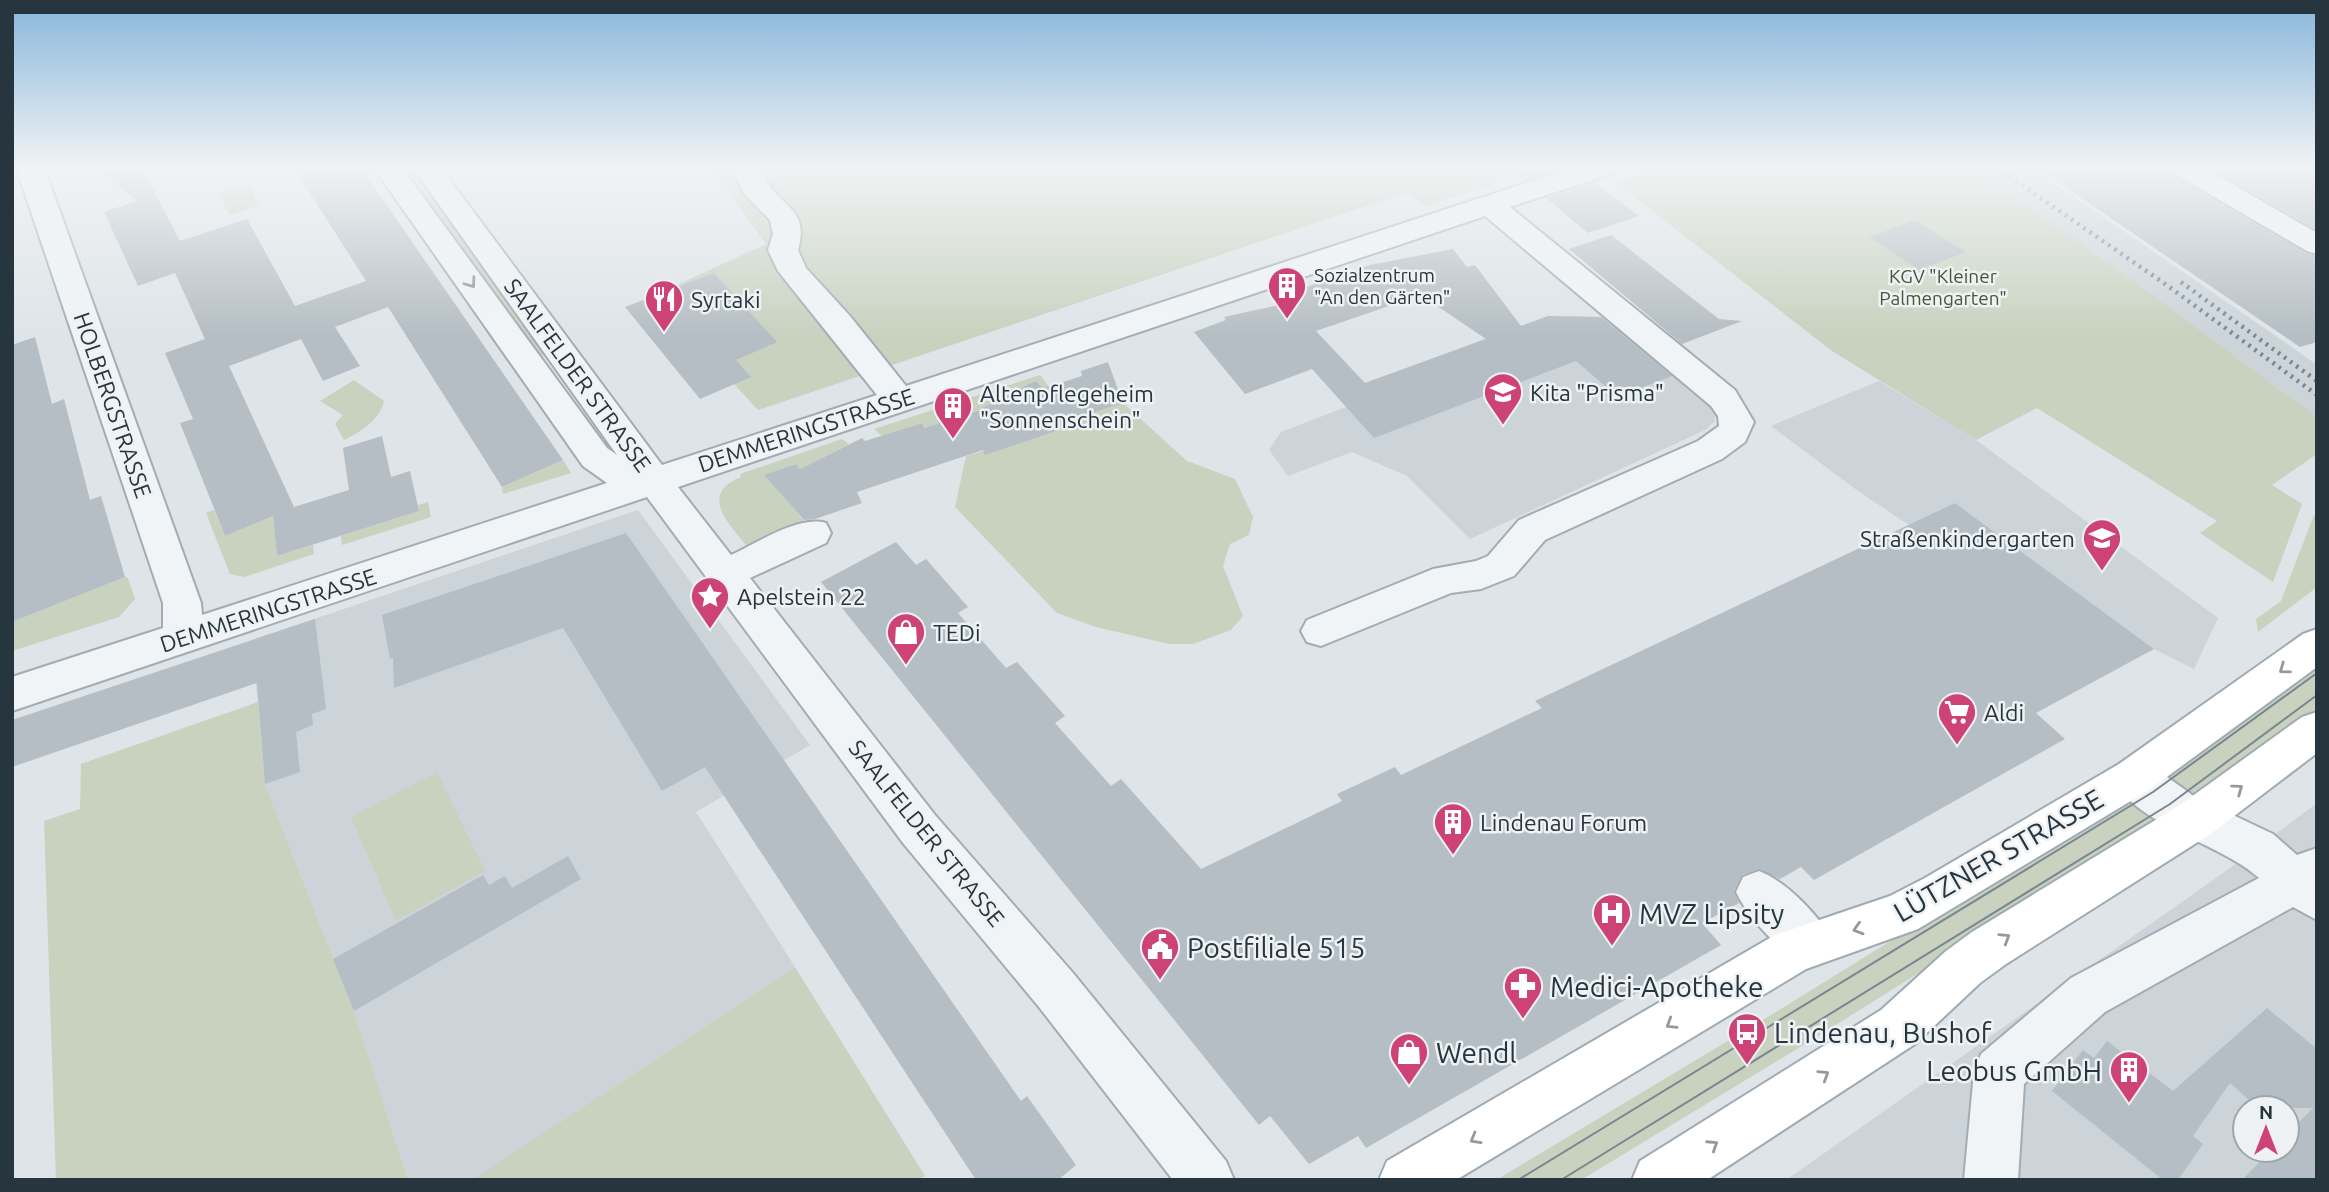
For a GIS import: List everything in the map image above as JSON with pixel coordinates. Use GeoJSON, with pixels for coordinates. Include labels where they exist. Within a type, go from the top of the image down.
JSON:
{"type":"FeatureCollection","features":[{"type":"Feature","properties":{"kind":"main road","name":"LÜTZNER STRASSE"},"geometry":{"type":"LineString","coordinates":[[1406,1180],[1792,951],[1902,914],[2134,777],[2317,645]]}},
{"type":"Feature","properties":{"kind":"main road"},"geometry":{"type":"LineString","coordinates":[[1659,1180],[1898,1027],[1963,967],[1989,947],[2196,819],[2317,729]]}},
{"type":"Feature","properties":{"kind":"street","name":"HOLBERGSTRASSE"},"geometry":{"type":"LineString","coordinates":[[48,224],[183,603],[183,638]]}},
{"type":"Feature","properties":{"kind":"street","name":"SAALFELDER STRASSE"},"geometry":{"type":"LineString","coordinates":[[428,224],[595,457],[618,474],[654,481]]}},
{"type":"Feature","properties":{"kind":"street","name":"SAALFELDER STRASSE"},"geometry":{"type":"LineString","coordinates":[[467,224],[654,481],[919,829],[1056,990],[1207,1180]]}},
{"type":"Feature","properties":{"kind":"street"},"geometry":{"type":"LineString","coordinates":[[785,224],[788,234],[783,250],[793,271],[839,323],[899,400]]}},
{"type":"Feature","properties":{"kind":"street","name":"DEMMERINGSTRASSE"},"geometry":{"type":"LineString","coordinates":[[12,694],[1430,224]]}},
{"type":"Feature","properties":{"kind":"street"},"geometry":{"type":"LineString","coordinates":[[1321,631],[1447,579],[1481,575],[1501,566],[1532,530],[1710,450],[1732,435],[1738,426],[1737,417],[1723,398],[1513,224]]}},
{"type":"Feature","properties":{"kind":"street"},"geometry":{"type":"LineString","coordinates":[[2280,224],[2317,245]]}},
{"type":"Feature","properties":{"kind":"street"},"geometry":{"type":"LineString","coordinates":[[724,574],[813,533]]}},
{"type":"Feature","properties":{"kind":"street"},"geometry":{"type":"LineString","coordinates":[[1991,1180],[1999,1072],[2088,996],[2310,883],[2257,848],[2179,811],[2134,777]]}},
{"type":"Feature","properties":{"kind":"street"},"geometry":{"type":"LineString","coordinates":[[1759,892],[1810,944]]}},
{"type":"Feature","properties":{"kind":"shaded area"},"geometry":{"type":"Polygon","coordinates":[[[2052,224],[2113,224],[2317,365],[2317,417],[2052,224]]]}},
{"type":"Feature","properties":{"kind":"shaded area","name":"Kita \"Prisma\""},"geometry":{"type":"Polygon","coordinates":[[[1548,316],[1608,317],[1713,404],[1716,412],[1714,422],[1705,430],[1470,539],[1407,476],[1352,452],[1288,476],[1269,450],[1281,432],[1346,407],[1335,394],[1548,316]]]}},
{"type":"Feature","properties":{"kind":"shaded area","name":"Straßenkindergarten"},"geometry":{"type":"Polygon","coordinates":[[[1879,381],[1976,440],[2218,618],[2194,669],[2154,649],[1955,503],[1909,525],[1858,491],[1771,426],[1879,381]]]}},
{"type":"Feature","properties":{"kind":"shaded area"},"geometry":{"type":"Polygon","coordinates":[[[638,510],[810,745],[696,812],[795,967],[472,1180],[408,1180],[354,1011],[265,784],[252,640],[638,510]]]}},
{"type":"Feature","properties":{"kind":"shaded area"},"geometry":{"type":"Polygon","coordinates":[[[2317,803],[2317,1180],[1786,1180],[2226,871],[2317,803]]]}},
{"type":"Feature","properties":{"kind":"green space"},"geometry":{"type":"Polygon","coordinates":[[[442,224],[455,224],[547,348],[541,360],[442,224]]]}},
{"type":"Feature","properties":{"kind":"green space"},"geometry":{"type":"Polygon","coordinates":[[[752,224],[1314,224],[758,410],[653,296],[766,244],[752,224]]]}},
{"type":"Feature","properties":{"kind":"green space","name":"KGV \"Kleiner Palmengarten\""},"geometry":{"type":"Polygon","coordinates":[[[1668,224],[2052,224],[2317,417],[2317,454],[2272,485],[2302,504],[2273,582],[2200,533],[2217,521],[2037,408],[1976,440],[1832,351],[1668,224]]]}},
{"type":"Feature","properties":{"kind":"green space"},"geometry":{"type":"Polygon","coordinates":[[[1040,375],[1049,387],[1044,388],[1035,381],[990,404],[991,406],[924,428],[921,423],[882,436],[874,429],[1040,375]]]}},
{"type":"Feature","properties":{"kind":"green space"},"geometry":{"type":"Polygon","coordinates":[[[354,380],[384,401],[374,419],[344,440],[335,424],[343,415],[320,401],[354,380]]]}},
{"type":"Feature","properties":{"kind":"green space"},"geometry":{"type":"Polygon","coordinates":[[[1123,403],[1187,461],[1235,479],[1253,517],[1249,535],[1230,544],[1223,566],[1243,616],[1231,630],[1193,644],[1169,644],[1096,627],[1057,613],[955,507],[966,456],[1058,430],[1056,425],[1123,403]]]}},
{"type":"Feature","properties":{"kind":"green space"},"geometry":{"type":"Polygon","coordinates":[[[842,439],[849,444],[800,469],[796,464],[765,475],[805,522],[753,554],[729,524],[719,503],[727,485],[741,477],[740,474],[842,439]]]}},
{"type":"Feature","properties":{"kind":"green space"},"geometry":{"type":"Polygon","coordinates":[[[563,460],[571,473],[503,494],[502,487],[563,460]]]}},
{"type":"Feature","properties":{"kind":"green space"},"geometry":{"type":"Polygon","coordinates":[[[428,502],[431,517],[342,545],[341,536],[419,511],[418,505],[428,502]]]}},
{"type":"Feature","properties":{"kind":"green space"},"geometry":{"type":"Polygon","coordinates":[[[214,510],[225,536],[273,516],[277,556],[313,545],[314,554],[244,577],[230,574],[206,513],[214,510]]]}},
{"type":"Feature","properties":{"kind":"green space"},"geometry":{"type":"Polygon","coordinates":[[[2314,515],[2317,517],[2317,587],[2258,632],[2256,619],[2281,601],[2314,515]]]}},
{"type":"Feature","properties":{"kind":"green space"},"geometry":{"type":"Polygon","coordinates":[[[128,578],[135,599],[119,617],[12,651],[12,622],[128,578]]]}},
{"type":"Feature","properties":{"kind":"green space"},"geometry":{"type":"Polygon","coordinates":[[[2317,663],[2317,711],[2179,811],[1581,1180],[1496,1180],[1776,1012],[2144,784],[2317,663]]]}},
{"type":"Feature","properties":{"kind":"green space"},"geometry":{"type":"Polygon","coordinates":[[[258,702],[265,784],[354,1011],[408,1180],[56,1180],[44,821],[80,809],[81,764],[258,702]]]}},
{"type":"Feature","properties":{"kind":"green space"},"geometry":{"type":"Polygon","coordinates":[[[437,772],[485,871],[396,921],[351,817],[437,772]]]}},
{"type":"Feature","properties":{"kind":"green space"},"geometry":{"type":"Polygon","coordinates":[[[795,967],[925,1176],[916,1180],[472,1180],[795,967]]]}},
{"type":"Feature","properties":{"kind":"building"},"geometry":{"type":"Polygon","coordinates":[[[109,224],[171,224],[180,241],[233,224],[250,224],[295,306],[366,281],[329,224],[399,224],[563,460],[502,487],[388,307],[335,327],[360,366],[323,381],[301,339],[229,366],[294,507],[349,490],[343,448],[382,436],[391,477],[410,471],[419,511],[277,556],[273,516],[225,536],[180,423],[193,419],[165,353],[205,339],[175,273],[138,286],[109,224]]]}},
{"type":"Feature","properties":{"kind":"building"},"geometry":{"type":"Polygon","coordinates":[[[1577,224],[1616,224],[1588,233],[1577,224]]]}},
{"type":"Feature","properties":{"kind":"building"},"geometry":{"type":"Polygon","coordinates":[[[1905,224],[1921,224],[1966,252],[1919,270],[1869,237],[1905,224]]]}},
{"type":"Feature","properties":{"kind":"building"},"geometry":{"type":"Polygon","coordinates":[[[2119,224],[2256,224],[2306,253],[2317,256],[2317,342],[2300,347],[2119,224]]]}},
{"type":"Feature","properties":{"kind":"building"},"geometry":{"type":"Polygon","coordinates":[[[2306,224],[2317,224],[2317,230],[2306,224]]]}},
{"type":"Feature","properties":{"kind":"building"},"geometry":{"type":"Polygon","coordinates":[[[1611,235],[1719,319],[1742,321],[1682,344],[1569,249],[1611,235]]]}},
{"type":"Feature","properties":{"kind":"building"},"geometry":{"type":"Polygon","coordinates":[[[1453,249],[1467,267],[1475,265],[1521,326],[1548,316],[1601,317],[1672,376],[1618,397],[1576,361],[1374,438],[1312,369],[1245,394],[1194,332],[1226,320],[1224,317],[1297,301],[1289,293],[1370,265],[1453,249]],[[1421,295],[1316,331],[1365,383],[1486,339],[1421,295]]]}},
{"type":"Feature","properties":{"kind":"building"},"geometry":{"type":"Polygon","coordinates":[[[714,273],[777,342],[736,360],[751,377],[700,399],[625,307],[714,273]]]}},
{"type":"Feature","properties":{"kind":"building"},"geometry":{"type":"Polygon","coordinates":[[[35,337],[52,404],[64,399],[90,500],[101,496],[125,577],[12,622],[12,345],[35,337]]]}},
{"type":"Feature","properties":{"kind":"building","name":"Altenpflegeheim \"Sonnenschein\""},"geometry":{"type":"Polygon","coordinates":[[[1108,362],[1123,403],[1056,425],[1059,430],[985,455],[983,450],[857,492],[862,503],[815,519],[804,520],[764,475],[796,464],[800,469],[862,438],[865,441],[922,423],[924,428],[977,411],[1035,381],[1044,388],[1082,376],[1081,371],[1108,362]]]}},
{"type":"Feature","properties":{"kind":"building","name":"Lindenau Forum"},"geometry":{"type":"Polygon","coordinates":[[[1955,503],[2154,649],[2036,713],[2065,739],[1814,880],[1801,867],[1780,879],[1760,869],[1742,875],[1734,891],[1739,903],[1702,923],[1721,945],[1366,1148],[1358,1136],[1309,1164],[1270,1116],[1259,1125],[821,582],[896,542],[916,565],[926,559],[968,607],[958,613],[1006,668],[1017,662],[1065,716],[1055,723],[1111,786],[1121,779],[1201,869],[1342,801],[1337,794],[1395,767],[1401,775],[1542,708],[1535,701],[1955,503]]]}},
{"type":"Feature","properties":{"kind":"building"},"geometry":{"type":"Polygon","coordinates":[[[626,533],[1021,1101],[1027,1096],[1076,1165],[1058,1180],[976,1180],[705,767],[662,791],[563,628],[394,688],[393,658],[390,659],[382,615],[626,533]]]}},
{"type":"Feature","properties":{"kind":"building"},"geometry":{"type":"Polygon","coordinates":[[[315,619],[326,709],[312,714],[313,725],[296,732],[300,772],[265,784],[257,683],[12,767],[12,720],[315,619]]]}},
{"type":"Feature","properties":{"kind":"building"},"geometry":{"type":"Polygon","coordinates":[[[568,856],[581,879],[354,1011],[333,959],[483,875],[489,885],[505,876],[512,888],[568,856]]]}},
{"type":"Feature","properties":{"kind":"building"},"geometry":{"type":"Polygon","coordinates":[[[2267,1008],[2317,1049],[2317,1180],[2242,1180],[2257,1164],[2301,1164],[2301,1120],[2313,1108],[2301,1108],[2301,1094],[2242,1094],[2230,1083],[2193,1136],[2203,1144],[2178,1180],[2163,1180],[2052,1091],[2083,1050],[2094,1058],[2107,1041],[2173,1091],[2267,1008]]]}},
{"type":"Feature","properties":{"kind":"tram line"},"geometry":{"type":"LineString","coordinates":[[1518,1180],[2153,792],[2317,673]]}},
{"type":"Feature","properties":{"kind":"tram line"},"geometry":{"type":"LineString","coordinates":[[1561,1180],[2170,804],[2317,695]]}},
{"type":"Feature","properties":{"kind":"railway"},"geometry":{"type":"LineString","coordinates":[[2078,224],[2317,395]]}},
{"type":"Feature","properties":{"kind":"railway"},"geometry":{"type":"LineString","coordinates":[[2181,282],[2317,381]]}},
{"type":"Feature","properties":{"kind":"place","name":"Sozialzentrum \"An den Gärten\""},"geometry":{"type":"Point","coordinates":[1287,320]}},
{"type":"Feature","properties":{"kind":"place","name":"Syrtaki"},"geometry":{"type":"Point","coordinates":[664,333]}},
{"type":"Feature","properties":{"kind":"place","name":"Kita \"Prisma\""},"geometry":{"type":"Point","coordinates":[1503,426]}},
{"type":"Feature","properties":{"kind":"place","name":"Altenpflegeheim \"Sonnenschein\""},"geometry":{"type":"Point","coordinates":[953,440]}},
{"type":"Feature","properties":{"kind":"place","name":"Straßenkindergarten"},"geometry":{"type":"Point","coordinates":[2102,572]}},
{"type":"Feature","properties":{"kind":"place","name":"Apelstein 22"},"geometry":{"type":"Point","coordinates":[710,630]}},
{"type":"Feature","properties":{"kind":"place","name":"TEDi"},"geometry":{"type":"Point","coordinates":[906,666]}},
{"type":"Feature","properties":{"kind":"place","name":"Aldi"},"geometry":{"type":"Point","coordinates":[1957,746]}},
{"type":"Feature","properties":{"kind":"place","name":"Lindenau Forum"},"geometry":{"type":"Point","coordinates":[1453,856]}},
{"type":"Feature","properties":{"kind":"place","name":"MVZ Lipsity"},"geometry":{"type":"Point","coordinates":[1612,947]}},
{"type":"Feature","properties":{"kind":"place","name":"Postfiliale 515"},"geometry":{"type":"Point","coordinates":[1160,981]}},
{"type":"Feature","properties":{"kind":"place","name":"Medici-Apotheke"},"geometry":{"type":"Point","coordinates":[1523,1020]}},
{"type":"Feature","properties":{"kind":"place","name":"Lindenau, Bushof"},"geometry":{"type":"Point","coordinates":[1747,1066]}},
{"type":"Feature","properties":{"kind":"place","name":"Wendl"},"geometry":{"type":"Point","coordinates":[1409,1086]}},
{"type":"Feature","properties":{"kind":"place","name":"Leobus GmbH"},"geometry":{"type":"Point","coordinates":[2129,1104]}}]}
